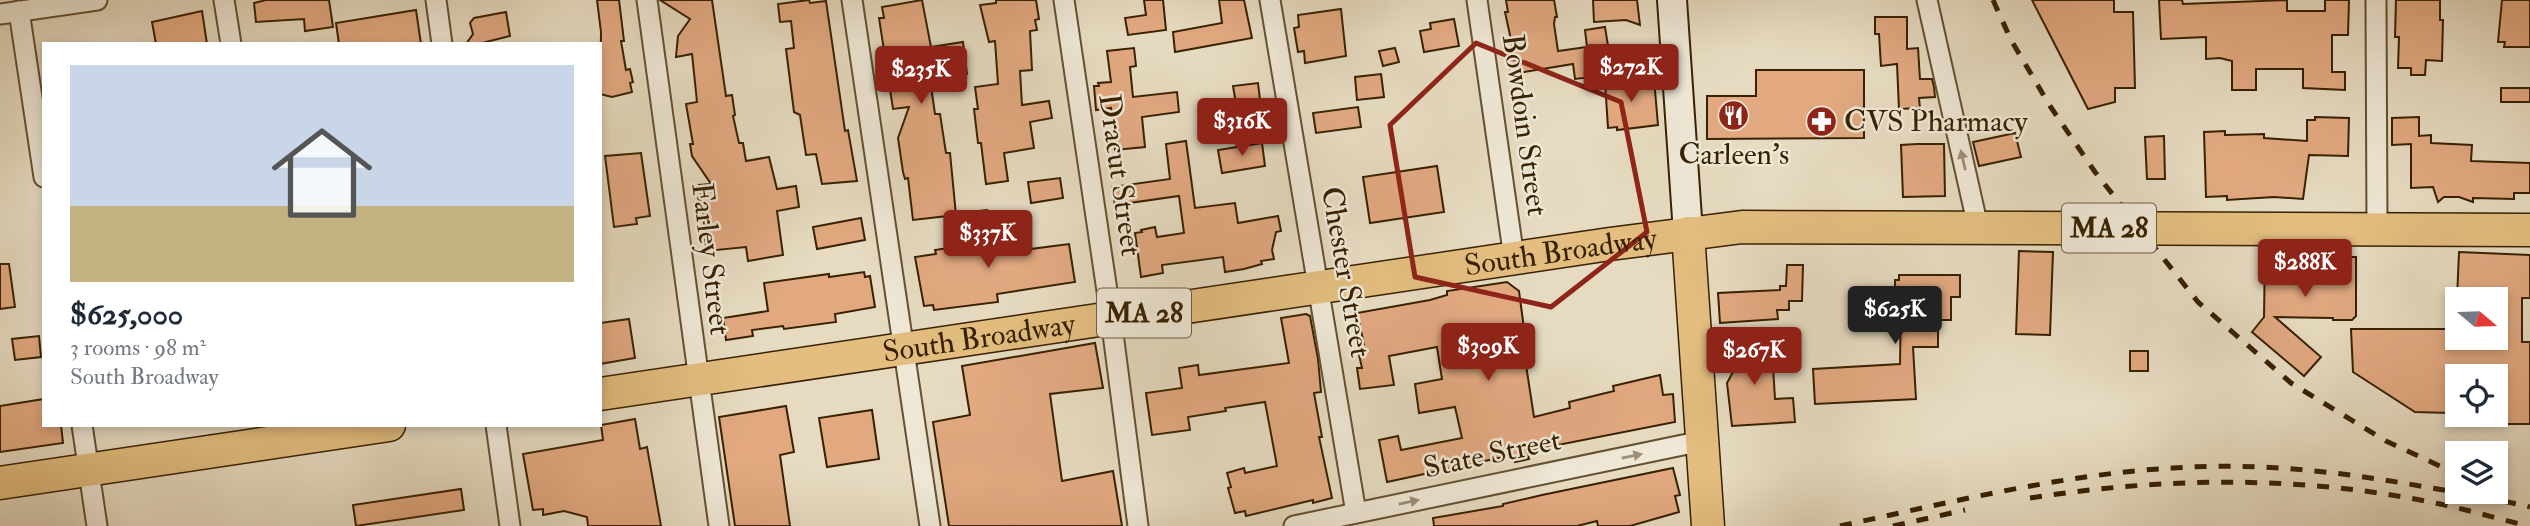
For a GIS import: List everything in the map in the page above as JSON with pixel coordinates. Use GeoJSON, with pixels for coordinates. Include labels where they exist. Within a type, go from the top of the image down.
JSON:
{"type":"FeatureCollection","features":[{"type":"Feature","properties":{"kind":"main road"},"geometry":{"type":"LineString","coordinates":[[1672,0],[1708,526]]}},
{"type":"Feature","properties":{"kind":"main road","name":"South Broadway"},"geometry":{"type":"LineString","coordinates":[[602,394],[1514,258],[1742,227],[2530,230]]}},
{"type":"Feature","properties":{"kind":"main road"},"geometry":{"type":"LineString","coordinates":[[0,483],[88,470],[291,432],[361,427]]}},
{"type":"Feature","properties":{"kind":"street"},"geometry":{"type":"LineString","coordinates":[[42,168],[8,10],[97,0]]}},
{"type":"Feature","properties":{"kind":"street"},"geometry":{"type":"LineString","coordinates":[[224,0],[231,42]]}},
{"type":"Feature","properties":{"kind":"street"},"geometry":{"type":"LineString","coordinates":[[436,0],[442,42]]}},
{"type":"Feature","properties":{"kind":"street","name":"Farley Street"},"geometry":{"type":"LineString","coordinates":[[647,0],[719,526]]}},
{"type":"Feature","properties":{"kind":"street"},"geometry":{"type":"LineString","coordinates":[[852,0],[930,526]]}},
{"type":"Feature","properties":{"kind":"street","name":"Dracut Street"},"geometry":{"type":"LineString","coordinates":[[1064,0],[1111,318],[1138,526]]}},
{"type":"Feature","properties":{"kind":"street","name":"Chester Street"},"geometry":{"type":"LineString","coordinates":[[1270,0],[1356,513]]}},
{"type":"Feature","properties":{"kind":"street","name":"Bowdoin Street"},"geometry":{"type":"LineString","coordinates":[[1477,0],[1514,258]]}},
{"type":"Feature","properties":{"kind":"street"},"geometry":{"type":"LineString","coordinates":[[1927,0],[1978,227]]}},
{"type":"Feature","properties":{"kind":"street"},"geometry":{"type":"LineString","coordinates":[[2376,0],[2377,228]]}},
{"type":"Feature","properties":{"kind":"street"},"geometry":{"type":"LineString","coordinates":[[82,427],[97,526]]}},
{"type":"Feature","properties":{"kind":"street"},"geometry":{"type":"LineString","coordinates":[[496,427],[510,526]]}},
{"type":"Feature","properties":{"kind":"street","name":"State Street"},"geometry":{"type":"LineString","coordinates":[[1294,526],[1702,441]]}},
{"type":"Feature","properties":{"kind":"highlighted area"},"geometry":{"type":"Polygon","coordinates":[[[1476,43],[1621,102],[1647,232],[1551,307],[1415,277],[1390,125],[1476,43]]]}},
{"type":"Feature","properties":{"kind":"building"},"geometry":{"type":"Polygon","coordinates":[[[266,0],[329,0],[333,27],[305,31],[304,19],[256,22],[254,3],[266,0]]]}},
{"type":"Feature","properties":{"kind":"building"},"geometry":{"type":"Polygon","coordinates":[[[597,0],[619,0],[624,41],[621,41],[626,70],[630,69],[633,82],[630,83],[632,92],[612,97],[602,94],[601,32],[597,0]]]}},
{"type":"Feature","properties":{"kind":"building"},"geometry":{"type":"Polygon","coordinates":[[[660,0],[712,0],[726,96],[732,95],[733,116],[739,143],[743,143],[746,161],[769,157],[777,189],[796,186],[799,207],[777,211],[783,255],[748,261],[746,247],[706,251],[703,207],[698,198],[701,195],[699,185],[711,184],[692,156],[690,144],[693,144],[686,104],[697,102],[692,54],[676,57],[678,36],[690,19],[660,0]]]}},
{"type":"Feature","properties":{"kind":"building"},"geometry":{"type":"Polygon","coordinates":[[[809,0],[810,3],[826,1],[845,131],[848,130],[857,181],[822,184],[816,154],[806,155],[800,115],[794,112],[786,49],[794,48],[791,21],[780,22],[778,4],[809,0]]]}},
{"type":"Feature","properties":{"kind":"building"},"geometry":{"type":"Polygon","coordinates":[[[922,0],[931,47],[963,42],[967,74],[930,79],[935,114],[940,114],[946,153],[950,153],[956,215],[913,220],[908,178],[905,179],[903,172],[898,138],[909,107],[893,109],[879,18],[884,18],[882,7],[922,0]]]}},
{"type":"Feature","properties":{"kind":"building"},"geometry":{"type":"Polygon","coordinates":[[[996,0],[1036,0],[1039,19],[1035,20],[1037,30],[1030,31],[1032,70],[1020,71],[1022,105],[1049,101],[1052,118],[1030,122],[1034,148],[1004,153],[1008,181],[986,184],[974,109],[978,109],[975,87],[998,84],[995,41],[989,42],[980,5],[996,3],[996,0]]]}},
{"type":"Feature","properties":{"kind":"building"},"geometry":{"type":"Polygon","coordinates":[[[1144,0],[1163,0],[1166,30],[1128,35],[1125,18],[1146,15],[1144,0]]]}},
{"type":"Feature","properties":{"kind":"building"},"geometry":{"type":"Polygon","coordinates":[[[1219,0],[1244,0],[1252,38],[1175,52],[1173,32],[1222,23],[1219,0]]]}},
{"type":"Feature","properties":{"kind":"building"},"geometry":{"type":"Polygon","coordinates":[[[1506,0],[1554,0],[1558,51],[1587,47],[1585,30],[1605,27],[1608,46],[1587,49],[1592,77],[1575,79],[1573,64],[1518,73],[1517,68],[1510,69],[1506,50],[1513,49],[1505,12],[1508,12],[1506,0]]]}},
{"type":"Feature","properties":{"kind":"building"},"geometry":{"type":"Polygon","coordinates":[[[1593,0],[1637,0],[1640,25],[1626,20],[1594,22],[1593,0]]]}},
{"type":"Feature","properties":{"kind":"building"},"geometry":{"type":"Polygon","coordinates":[[[2032,0],[2114,0],[2114,12],[2133,12],[2135,88],[2115,88],[2115,102],[2088,109],[2032,0]]]}},
{"type":"Feature","properties":{"kind":"building"},"geometry":{"type":"Polygon","coordinates":[[[2159,0],[2182,0],[2183,4],[2287,0],[2287,11],[2325,11],[2325,0],[2349,0],[2348,35],[2332,35],[2332,72],[2345,72],[2345,90],[2303,88],[2303,69],[2256,69],[2256,90],[2232,90],[2232,61],[2206,59],[2206,37],[2161,39],[2159,0]]]}},
{"type":"Feature","properties":{"kind":"building"},"geometry":{"type":"Polygon","coordinates":[[[2396,0],[2440,0],[2440,20],[2443,20],[2442,61],[2426,60],[2425,75],[2411,75],[2411,68],[2398,68],[2396,0]]]}},
{"type":"Feature","properties":{"kind":"building"},"geometry":{"type":"Polygon","coordinates":[[[2502,0],[2530,0],[2530,47],[2504,47],[2505,42],[2498,42],[2502,0]]]}},
{"type":"Feature","properties":{"kind":"building"},"geometry":{"type":"Polygon","coordinates":[[[1341,9],[1346,56],[1305,63],[1304,51],[1298,52],[1294,28],[1299,27],[1298,15],[1341,9]]]}},
{"type":"Feature","properties":{"kind":"building"},"geometry":{"type":"Polygon","coordinates":[[[416,10],[421,42],[339,42],[336,23],[416,10]]]}},
{"type":"Feature","properties":{"kind":"building"},"geometry":{"type":"Polygon","coordinates":[[[202,11],[207,42],[156,42],[152,22],[202,11]]]}},
{"type":"Feature","properties":{"kind":"building"},"geometry":{"type":"Polygon","coordinates":[[[506,12],[510,36],[486,42],[467,42],[473,34],[470,23],[474,18],[506,12]]]}},
{"type":"Feature","properties":{"kind":"building"},"geometry":{"type":"Polygon","coordinates":[[[1875,17],[1907,17],[1907,49],[1918,48],[1920,79],[1932,79],[1934,87],[1935,97],[1919,98],[1920,108],[1899,109],[1897,64],[1881,66],[1875,17]]]}},
{"type":"Feature","properties":{"kind":"building"},"geometry":{"type":"Polygon","coordinates":[[[1454,19],[1459,46],[1424,52],[1420,31],[1431,29],[1430,23],[1454,19]]]}},
{"type":"Feature","properties":{"kind":"building"},"geometry":{"type":"Polygon","coordinates":[[[1134,48],[1136,66],[1130,67],[1133,97],[1177,92],[1179,112],[1142,117],[1145,147],[1115,150],[1111,108],[1096,110],[1094,86],[1111,82],[1107,51],[1134,48]]]}},
{"type":"Feature","properties":{"kind":"building"},"geometry":{"type":"Polygon","coordinates":[[[1395,48],[1399,62],[1383,66],[1379,51],[1395,48]]]}},
{"type":"Feature","properties":{"kind":"building"},"geometry":{"type":"Polygon","coordinates":[[[1756,70],[1864,70],[1864,138],[1707,139],[1707,96],[1756,96],[1756,70]]]}},
{"type":"Feature","properties":{"kind":"building"},"geometry":{"type":"Polygon","coordinates":[[[1381,74],[1384,97],[1357,100],[1355,77],[1381,74]]]}},
{"type":"Feature","properties":{"kind":"building"},"geometry":{"type":"Polygon","coordinates":[[[1654,79],[1658,125],[1617,130],[1617,127],[1608,128],[1605,82],[1654,79]]]}},
{"type":"Feature","properties":{"kind":"building"},"geometry":{"type":"Polygon","coordinates":[[[1258,83],[1260,100],[1236,104],[1233,86],[1258,83]]]}},
{"type":"Feature","properties":{"kind":"building"},"geometry":{"type":"Polygon","coordinates":[[[2501,88],[2530,88],[2530,102],[2501,102],[2501,88]]]}},
{"type":"Feature","properties":{"kind":"building"},"geometry":{"type":"Polygon","coordinates":[[[1358,107],[1361,127],[1316,133],[1313,113],[1358,107]]]}},
{"type":"Feature","properties":{"kind":"building"},"geometry":{"type":"Polygon","coordinates":[[[2315,117],[2349,118],[2348,156],[2309,155],[2303,199],[2274,197],[2227,200],[2227,196],[2206,197],[2204,132],[2225,131],[2225,135],[2264,134],[2264,138],[2307,141],[2307,120],[2315,120],[2315,117]]]}},
{"type":"Feature","properties":{"kind":"building"},"geometry":{"type":"Polygon","coordinates":[[[2419,117],[2419,136],[2431,135],[2431,143],[2472,145],[2471,161],[2530,163],[2530,193],[2514,193],[2514,199],[2473,198],[2473,202],[2459,197],[2444,197],[2438,202],[2433,187],[2411,188],[2411,144],[2392,145],[2392,118],[2419,117]]]}},
{"type":"Feature","properties":{"kind":"building"},"geometry":{"type":"Polygon","coordinates":[[[2015,133],[2021,157],[1979,166],[1973,142],[2015,133]]]}},
{"type":"Feature","properties":{"kind":"building"},"geometry":{"type":"Polygon","coordinates":[[[2164,136],[2165,179],[2147,179],[2145,137],[2164,136]]]}},
{"type":"Feature","properties":{"kind":"building"},"geometry":{"type":"Polygon","coordinates":[[[1186,141],[1195,208],[1235,203],[1238,223],[1278,216],[1281,231],[1276,232],[1272,250],[1274,259],[1225,272],[1223,257],[1162,265],[1163,273],[1141,277],[1135,233],[1155,227],[1157,237],[1184,233],[1179,196],[1115,205],[1112,187],[1170,179],[1166,144],[1186,141]]]}},
{"type":"Feature","properties":{"kind":"building"},"geometry":{"type":"Polygon","coordinates":[[[1262,143],[1265,166],[1222,173],[1218,150],[1262,143]]]}},
{"type":"Feature","properties":{"kind":"building"},"geometry":{"type":"Polygon","coordinates":[[[1944,144],[1945,196],[1903,197],[1901,145],[1944,144]]]}},
{"type":"Feature","properties":{"kind":"building"},"geometry":{"type":"Polygon","coordinates":[[[641,153],[650,216],[636,218],[637,224],[614,227],[605,156],[641,153]]]}},
{"type":"Feature","properties":{"kind":"building"},"geometry":{"type":"Polygon","coordinates":[[[1437,166],[1444,212],[1370,223],[1363,177],[1437,166]]]}},
{"type":"Feature","properties":{"kind":"building"},"geometry":{"type":"Polygon","coordinates":[[[1060,178],[1063,198],[1031,203],[1028,182],[1060,178]]]}},
{"type":"Feature","properties":{"kind":"building"},"geometry":{"type":"Polygon","coordinates":[[[987,210],[992,254],[1069,244],[1075,282],[997,294],[998,302],[934,310],[933,305],[924,306],[915,257],[936,254],[935,250],[974,244],[970,212],[987,210]]]}},
{"type":"Feature","properties":{"kind":"building"},"geometry":{"type":"Polygon","coordinates":[[[861,218],[865,240],[817,249],[813,227],[861,218]]]}},
{"type":"Feature","properties":{"kind":"building"},"geometry":{"type":"Polygon","coordinates":[[[2019,251],[2053,252],[2050,335],[2016,334],[2019,251]]]}},
{"type":"Feature","properties":{"kind":"building"},"geometry":{"type":"Polygon","coordinates":[[[2265,252],[2330,252],[2330,257],[2356,257],[2356,316],[2352,320],[2275,317],[2321,357],[2304,376],[2252,332],[2264,317],[2265,252]]]}},
{"type":"Feature","properties":{"kind":"building"},"geometry":{"type":"Polygon","coordinates":[[[2459,252],[2530,255],[2530,298],[2522,298],[2522,342],[2530,342],[2530,424],[2508,424],[2508,364],[2445,364],[2445,413],[2415,412],[2353,372],[2351,329],[2445,329],[2445,350],[2508,350],[2508,287],[2458,287],[2459,252]]]}},
{"type":"Feature","properties":{"kind":"building"},"geometry":{"type":"Polygon","coordinates":[[[0,264],[9,264],[15,307],[0,309],[0,264]]]}},
{"type":"Feature","properties":{"kind":"building"},"geometry":{"type":"Polygon","coordinates":[[[1787,265],[1803,265],[1802,301],[1789,301],[1789,310],[1777,310],[1778,319],[1720,323],[1718,293],[1780,290],[1780,286],[1786,286],[1787,265]]]}},
{"type":"Feature","properties":{"kind":"building"},"geometry":{"type":"Polygon","coordinates":[[[864,272],[865,277],[870,276],[875,307],[835,314],[836,322],[752,330],[753,336],[726,340],[723,318],[768,311],[764,283],[864,272]]]}},
{"type":"Feature","properties":{"kind":"building"},"geometry":{"type":"Polygon","coordinates":[[[1899,275],[1960,275],[1960,297],[1951,297],[1951,320],[1938,320],[1938,347],[1913,347],[1916,399],[1815,404],[1813,369],[1900,364],[1901,296],[1895,296],[1895,280],[1899,280],[1899,275]]]}},
{"type":"Feature","properties":{"kind":"building"},"geometry":{"type":"Polygon","coordinates":[[[1507,282],[1519,291],[1527,351],[1524,352],[1534,417],[1570,408],[1569,402],[1614,391],[1613,386],[1660,375],[1663,395],[1673,394],[1675,422],[1527,451],[1529,459],[1515,462],[1514,457],[1508,456],[1387,482],[1379,440],[1398,436],[1401,450],[1462,438],[1455,407],[1419,413],[1415,384],[1442,379],[1437,347],[1389,356],[1394,385],[1360,389],[1357,368],[1362,368],[1357,346],[1364,344],[1357,313],[1430,300],[1447,295],[1447,291],[1507,282]]]}},
{"type":"Feature","properties":{"kind":"building"},"geometry":{"type":"Polygon","coordinates":[[[1306,314],[1310,316],[1318,359],[1321,392],[1314,393],[1322,437],[1319,437],[1332,498],[1246,516],[1245,511],[1235,513],[1227,473],[1244,468],[1245,473],[1277,466],[1265,402],[1188,417],[1190,430],[1152,435],[1146,393],[1182,388],[1179,368],[1198,365],[1199,375],[1289,363],[1281,318],[1306,314]]]}},
{"type":"Feature","properties":{"kind":"building"},"geometry":{"type":"Polygon","coordinates":[[[629,319],[635,358],[602,364],[602,323],[629,319]]]}},
{"type":"Feature","properties":{"kind":"building"},"geometry":{"type":"Polygon","coordinates":[[[1752,334],[1754,352],[1772,350],[1775,399],[1793,398],[1795,422],[1732,426],[1727,383],[1738,363],[1724,364],[1722,348],[1752,334]]]}},
{"type":"Feature","properties":{"kind":"building"},"geometry":{"type":"Polygon","coordinates":[[[39,336],[41,357],[15,360],[12,339],[39,336]]]}},
{"type":"Feature","properties":{"kind":"building"},"geometry":{"type":"Polygon","coordinates":[[[1095,343],[1103,388],[1050,394],[1062,481],[1113,471],[1122,526],[949,526],[933,422],[970,415],[962,366],[1095,343]]]}},
{"type":"Feature","properties":{"kind":"building"},"geometry":{"type":"Polygon","coordinates":[[[2130,351],[2148,351],[2148,371],[2130,371],[2130,351]]]}},
{"type":"Feature","properties":{"kind":"building"},"geometry":{"type":"Polygon","coordinates":[[[42,399],[42,427],[61,427],[63,443],[0,452],[0,406],[42,399]]]}},
{"type":"Feature","properties":{"kind":"building"},"geometry":{"type":"Polygon","coordinates":[[[786,406],[794,452],[780,455],[790,526],[735,526],[719,417],[786,406]]]}},
{"type":"Feature","properties":{"kind":"building"},"geometry":{"type":"Polygon","coordinates":[[[872,410],[879,459],[827,467],[819,418],[872,410]]]}},
{"type":"Feature","properties":{"kind":"building"},"geometry":{"type":"Polygon","coordinates":[[[635,419],[640,449],[647,447],[661,526],[588,526],[587,517],[564,511],[543,515],[543,509],[533,510],[523,454],[603,440],[602,425],[635,419]]]}},
{"type":"Feature","properties":{"kind":"building"},"geometry":{"type":"Polygon","coordinates":[[[1673,468],[1680,495],[1675,496],[1679,512],[1630,526],[1598,526],[1597,521],[1577,526],[1434,526],[1433,518],[1503,506],[1542,495],[1673,468]]]}},
{"type":"Feature","properties":{"kind":"building"},"geometry":{"type":"Polygon","coordinates":[[[461,489],[464,510],[356,526],[353,505],[461,489]]]}},
{"type":"Feature","properties":{"kind":"railway"},"geometry":{"type":"LineString","coordinates":[[1993,0],[2011,40],[2050,106],[2095,172],[2198,302],[2291,383],[2386,441],[2445,468]]}},
{"type":"Feature","properties":{"kind":"railway"},"geometry":{"type":"LineString","coordinates":[[1840,526],[1964,499],[2090,476],[2205,466],[2269,467],[2332,473],[2439,489],[2530,507]]}},
{"type":"Feature","properties":{"kind":"railway"},"geometry":{"type":"LineString","coordinates":[[2030,498],[2184,483],[2286,484],[2389,495],[2451,506],[2528,526]]}},
{"type":"Feature","properties":{"kind":"railway"},"geometry":{"type":"LineString","coordinates":[[1893,526],[1965,510]]}},
{"type":"Feature","properties":{"kind":"place","name":"Carleen's"},"geometry":{"type":"Point","coordinates":[1734,116]}},
{"type":"Feature","properties":{"kind":"place","name":"CVS Pharmacy"},"geometry":{"type":"Point","coordinates":[1821,121]}}]}
